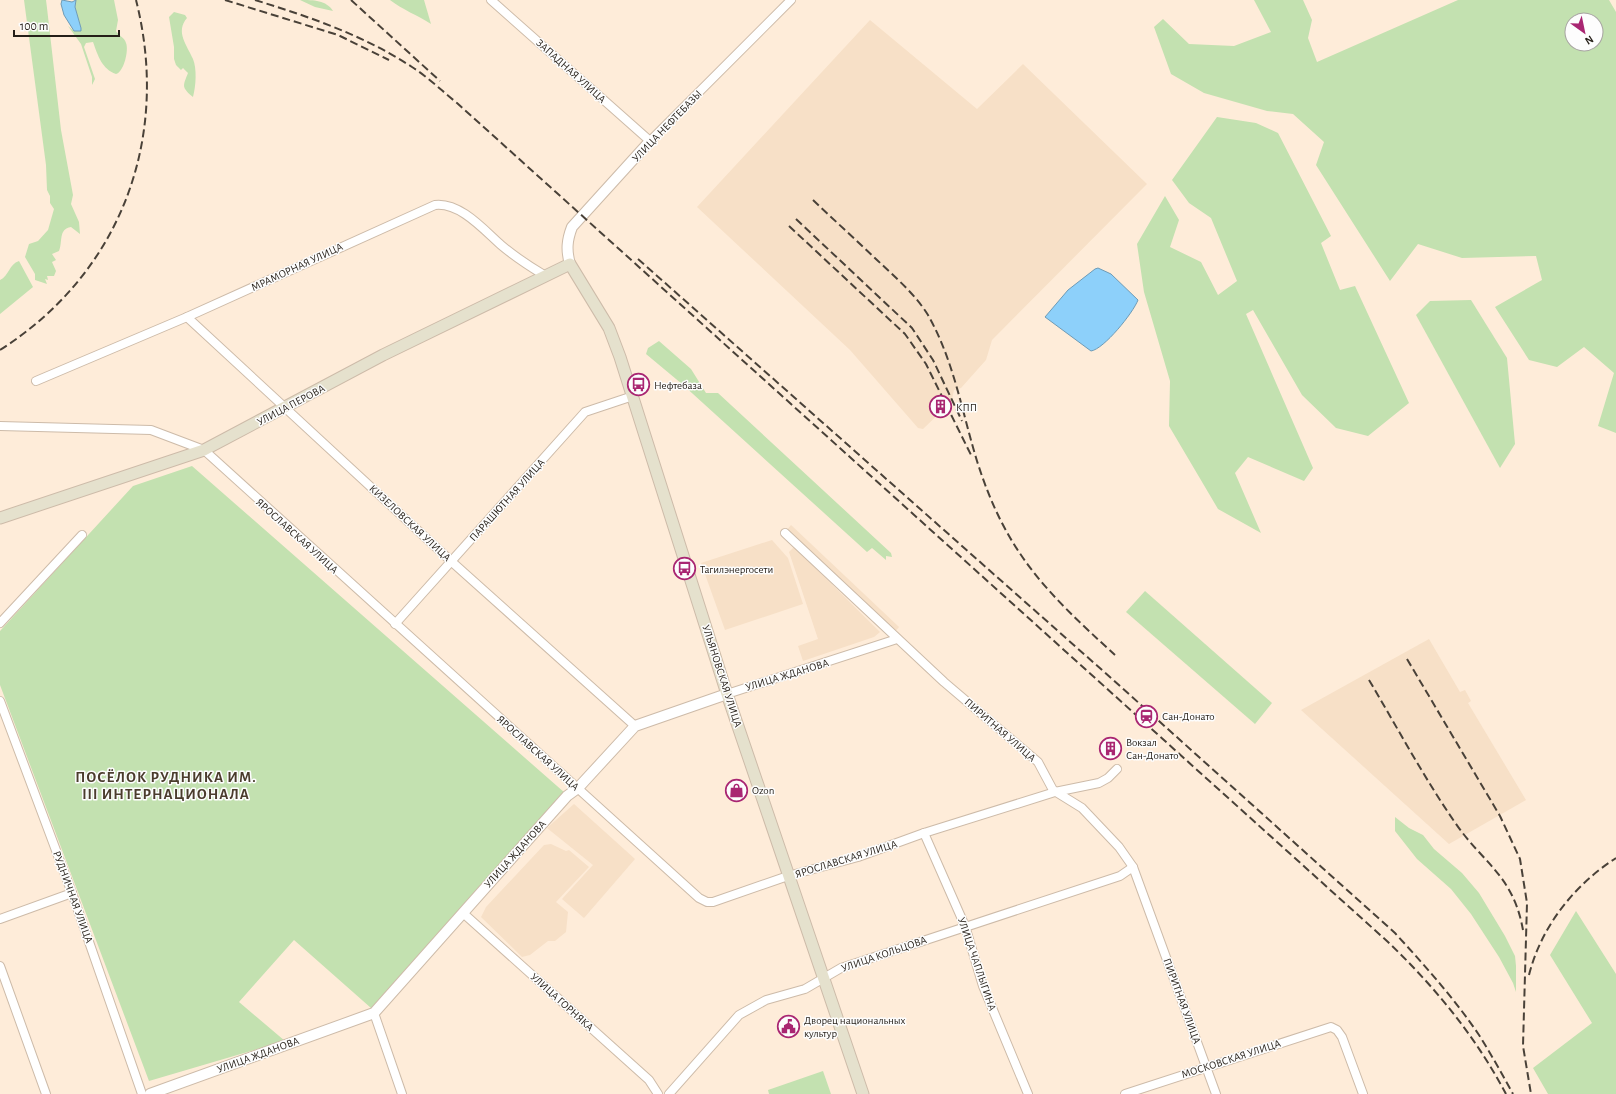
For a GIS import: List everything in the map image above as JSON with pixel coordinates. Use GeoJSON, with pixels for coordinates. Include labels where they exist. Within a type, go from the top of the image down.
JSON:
{"type":"FeatureCollection","features":[{"type":"Feature","properties":{"kind":"main road","name":"УЛИЦА ПЕРОВА"},"geometry":{"type":"LineString","coordinates":[[0,518],[204,450],[286,408],[383,355],[544,275],[570,264]]}},
{"type":"Feature","properties":{"kind":"main road","name":"УЛЬЯНОВСКАЯ УЛИЦА"},"geometry":{"type":"LineString","coordinates":[[570,264],[609,328],[620,356],[727,694],[822,978],[863,1094]]}},
{"type":"Feature","properties":{"kind":"street","name":"ЗАПАДНАЯ УЛИЦА"},"geometry":{"type":"LineString","coordinates":[[491,0],[650,141]]}},
{"type":"Feature","properties":{"kind":"street","name":"УЛИЦА НЕФТЕБАЗЫ"},"geometry":{"type":"LineString","coordinates":[[570,264],[567,253],[567,244],[572,227],[650,141],[791,0]]}},
{"type":"Feature","properties":{"kind":"street","name":"МРАМОРНАЯ УЛИЦА"},"geometry":{"type":"LineString","coordinates":[[36,381],[187,318],[435,205],[448,206],[470,217],[515,256],[544,275]]}},
{"type":"Feature","properties":{"kind":"street","name":"КИЗЕЛОВСКАЯ УЛИЦА"},"geometry":{"type":"LineString","coordinates":[[187,318],[452,562],[635,726]]}},
{"type":"Feature","properties":{"kind":"street","name":"ПАРАШЮТНАЯ УЛИЦА"},"geometry":{"type":"LineString","coordinates":[[394,624],[452,562],[585,412],[633,396]]}},
{"type":"Feature","properties":{"kind":"street","name":"ЯРОСЛАВСКАЯ УЛИЦА"},"geometry":{"type":"LineString","coordinates":[[0,426],[151,430],[204,450],[394,624],[699,898],[707,902],[713,902],[788,876],[858,857],[1055,792],[1099,783],[1108,778],[1117,769]]}},
{"type":"Feature","properties":{"kind":"street","name":"ПИРИТНАЯ УЛИЦА"},"geometry":{"type":"LineString","coordinates":[[785,534],[897,639],[1038,762],[1055,792],[1082,808],[1119,847],[1133,867],[1216,1094]]}},
{"type":"Feature","properties":{"kind":"street"},"geometry":{"type":"LineString","coordinates":[[0,623],[82,535]]}},
{"type":"Feature","properties":{"kind":"street","name":"УЛИЦА ЖДАНОВА"},"geometry":{"type":"LineString","coordinates":[[150,1094],[374,1013],[567,796],[578,788],[635,726],[727,694],[897,639]]}},
{"type":"Feature","properties":{"kind":"street","name":"РУДНИЧНАЯ УЛИЦА"},"geometry":{"type":"LineString","coordinates":[[0,701],[72,893],[142,1094]]}},
{"type":"Feature","properties":{"kind":"street","name":"УЛИЦА ЧАПЛЫГИНА"},"geometry":{"type":"LineString","coordinates":[[924,834],[965,926],[983,986],[1028,1094]]}},
{"type":"Feature","properties":{"kind":"street","name":"УЛИЦА КОЛЬЦОВА"},"geometry":{"type":"LineString","coordinates":[[669,1094],[739,1015],[766,1000],[804,989],[841,968],[1120,876],[1133,867]]}},
{"type":"Feature","properties":{"kind":"street"},"geometry":{"type":"LineString","coordinates":[[0,919],[72,893]]}},
{"type":"Feature","properties":{"kind":"street","name":"УЛИЦА ГОРНЯКА"},"geometry":{"type":"LineString","coordinates":[[463,913],[649,1080],[658,1094]]}},
{"type":"Feature","properties":{"kind":"street"},"geometry":{"type":"LineString","coordinates":[[0,966],[46,1094]]}},
{"type":"Feature","properties":{"kind":"street"},"geometry":{"type":"LineString","coordinates":[[374,1013],[402,1094]]}},
{"type":"Feature","properties":{"kind":"street","name":"МОСКОВСКАЯ УЛИЦА"},"geometry":{"type":"LineString","coordinates":[[1125,1094],[1331,1027],[1337,1030],[1342,1037],[1363,1094]]}},
{"type":"Feature","properties":{"kind":"shaded area"},"geometry":{"type":"Polygon","coordinates":[[[870,20],[977,109],[1023,64],[1147,184],[992,340],[986,360],[961,388],[954,390],[952,399],[947,406],[923,429],[918,428],[850,350],[697,207],[870,20]]]}},
{"type":"Feature","properties":{"kind":"shaded area"},"geometry":{"type":"Polygon","coordinates":[[[791,525],[899,627],[894,633],[786,531],[791,525]]]}},
{"type":"Feature","properties":{"kind":"shaded area","name":"Тагилэнергосети"},"geometry":{"type":"Polygon","coordinates":[[[772,540],[788,558],[803,604],[725,630],[701,563],[772,540]]]}},
{"type":"Feature","properties":{"kind":"shaded area"},"geometry":{"type":"Polygon","coordinates":[[[794,547],[880,632],[874,637],[803,661],[798,646],[818,639],[789,552],[794,547]]]}},
{"type":"Feature","properties":{"kind":"shaded area"},"geometry":{"type":"Polygon","coordinates":[[[1429,639],[1460,692],[1465,690],[1471,701],[1468,703],[1526,800],[1449,844],[1301,710],[1429,639]]]}},
{"type":"Feature","properties":{"kind":"shaded area"},"geometry":{"type":"Polygon","coordinates":[[[574,804],[635,859],[584,918],[562,899],[593,865],[547,828],[574,804]]]}},
{"type":"Feature","properties":{"kind":"shaded area"},"geometry":{"type":"Polygon","coordinates":[[[551,844],[566,851],[569,850],[589,867],[556,902],[568,912],[566,932],[555,941],[548,941],[530,955],[522,957],[481,917],[486,907],[544,845],[551,844]]]}},
{"type":"Feature","properties":{"kind":"green space"},"geometry":{"type":"Polygon","coordinates":[[[24,0],[46,0],[61,130],[73,195],[71,204],[79,222],[80,234],[71,227],[64,230],[59,251],[52,254],[56,260],[52,262],[56,271],[54,276],[47,276],[48,280],[45,279],[47,284],[35,280],[35,274],[25,257],[29,244],[38,241],[48,230],[54,209],[50,203],[50,196],[47,190],[46,165],[24,0]]]}},
{"type":"Feature","properties":{"kind":"green space"},"geometry":{"type":"Polygon","coordinates":[[[76,0],[114,0],[118,20],[116,31],[125,41],[127,46],[123,65],[116,74],[107,69],[104,65],[93,42],[86,43],[84,47],[95,79],[92,85],[92,77],[81,44],[68,26],[74,31],[81,31],[75,7],[76,0]]]}},
{"type":"Feature","properties":{"kind":"green space"},"geometry":{"type":"Polygon","coordinates":[[[300,0],[323,3],[330,7],[333,11],[315,7],[300,0]]]}},
{"type":"Feature","properties":{"kind":"green space"},"geometry":{"type":"Polygon","coordinates":[[[390,0],[424,0],[431,24],[400,7],[390,0]]]}},
{"type":"Feature","properties":{"kind":"green space"},"geometry":{"type":"Polygon","coordinates":[[[1254,0],[1303,0],[1312,20],[1308,38],[1317,62],[1458,0],[1609,0],[1616,12],[1616,433],[1598,426],[1614,373],[1584,347],[1557,367],[1529,360],[1495,307],[1542,280],[1536,256],[1462,258],[1418,244],[1390,281],[1316,165],[1324,142],[1293,114],[1267,111],[1204,93],[1171,74],[1154,27],[1163,19],[1189,44],[1234,46],[1271,32],[1254,0]]]}},
{"type":"Feature","properties":{"kind":"green space"},"geometry":{"type":"Polygon","coordinates":[[[174,12],[185,15],[187,18],[182,28],[182,33],[185,44],[193,59],[196,73],[193,97],[186,91],[184,86],[188,73],[183,68],[181,70],[176,65],[174,59],[174,47],[169,17],[174,12]]]}},
{"type":"Feature","properties":{"kind":"green space"},"geometry":{"type":"Polygon","coordinates":[[[1217,117],[1256,123],[1278,133],[1331,236],[1321,243],[1340,290],[1355,286],[1409,403],[1368,436],[1336,428],[1302,395],[1253,310],[1246,314],[1313,468],[1304,481],[1248,457],[1235,473],[1261,533],[1218,509],[1169,426],[1170,381],[1144,292],[1137,244],[1165,196],[1179,220],[1170,247],[1201,262],[1218,295],[1237,281],[1211,218],[1189,203],[1172,180],[1217,117]]]}},
{"type":"Feature","properties":{"kind":"green space"},"geometry":{"type":"Polygon","coordinates":[[[19,261],[33,287],[0,314],[0,280],[13,265],[19,261]]]}},
{"type":"Feature","properties":{"kind":"green space"},"geometry":{"type":"Polygon","coordinates":[[[1471,300],[1507,358],[1515,444],[1500,468],[1416,315],[1430,301],[1471,300]]]}},
{"type":"Feature","properties":{"kind":"green space"},"geometry":{"type":"Polygon","coordinates":[[[659,341],[691,369],[706,393],[718,393],[891,553],[892,557],[886,556],[886,560],[872,548],[867,552],[682,384],[646,354],[648,348],[659,341]]]}},
{"type":"Feature","properties":{"kind":"green space"},"geometry":{"type":"Polygon","coordinates":[[[192,466],[565,793],[371,1008],[294,940],[239,1002],[285,1041],[149,1081],[0,685],[0,631],[133,486],[192,466]]]}},
{"type":"Feature","properties":{"kind":"green space"},"geometry":{"type":"Polygon","coordinates":[[[1145,591],[1272,703],[1255,724],[1126,612],[1145,591]]]}},
{"type":"Feature","properties":{"kind":"green space"},"geometry":{"type":"Polygon","coordinates":[[[1395,817],[1409,828],[1423,835],[1434,849],[1462,873],[1479,893],[1505,936],[1515,956],[1516,992],[1513,983],[1499,957],[1471,914],[1451,889],[1417,859],[1395,831],[1395,817]]]}},
{"type":"Feature","properties":{"kind":"green space"},"geometry":{"type":"Polygon","coordinates":[[[1576,911],[1616,974],[1616,1094],[1548,1094],[1533,1068],[1592,1023],[1550,955],[1576,911]]]}},
{"type":"Feature","properties":{"kind":"green space"},"geometry":{"type":"Polygon","coordinates":[[[823,1071],[831,1094],[769,1094],[768,1090],[823,1071]]]}},
{"type":"Feature","properties":{"kind":"water"},"geometry":{"type":"Polygon","coordinates":[[[62,0],[72,2],[76,0],[75,7],[81,31],[74,31],[64,15],[61,4],[62,0]]]}},
{"type":"Feature","properties":{"kind":"water"},"geometry":{"type":"Polygon","coordinates":[[[1098,268],[1111,274],[1138,300],[1118,330],[1097,349],[1091,351],[1045,317],[1068,290],[1098,268]]]}},
{"type":"Feature","properties":{"kind":"railway"},"geometry":{"type":"LineString","coordinates":[[0,350],[42,319],[77,282],[105,242],[126,198],[140,151],[147,102],[145,52],[136,0]]}},
{"type":"Feature","properties":{"kind":"railway"},"geometry":{"type":"LineString","coordinates":[[225,0],[338,35],[389,60]]}},
{"type":"Feature","properties":{"kind":"railway"},"geometry":{"type":"LineString","coordinates":[[255,0],[316,20],[375,45],[418,71],[457,103],[1388,942],[1438,995],[1468,1033],[1482,1053],[1506,1094]]}},
{"type":"Feature","properties":{"kind":"railway"},"geometry":{"type":"LineString","coordinates":[[351,0],[440,81]]}},
{"type":"Feature","properties":{"kind":"railway"},"geometry":{"type":"LineString","coordinates":[[813,200],[904,286],[923,307],[945,350],[957,387],[977,461],[988,493],[1001,521],[1015,546],[1031,569],[1068,611],[1115,655]]}},
{"type":"Feature","properties":{"kind":"railway"},"geometry":{"type":"LineString","coordinates":[[796,219],[912,328],[933,360],[962,421]]}},
{"type":"Feature","properties":{"kind":"railway"},"geometry":{"type":"LineString","coordinates":[[789,226],[905,334],[926,364],[972,457]]}},
{"type":"Feature","properties":{"kind":"railway"},"geometry":{"type":"LineString","coordinates":[[638,259],[1111,678],[1395,933],[1460,1008],[1488,1049],[1513,1094]]}},
{"type":"Feature","properties":{"kind":"railway"},"geometry":{"type":"LineString","coordinates":[[1407,659],[1500,816],[1520,859],[1527,903],[1523,1046],[1531,1094]]}},
{"type":"Feature","properties":{"kind":"railway"},"geometry":{"type":"LineString","coordinates":[[1369,680],[1421,769],[1454,821],[1504,882],[1512,895],[1523,930]]}},
{"type":"Feature","properties":{"kind":"railway"},"geometry":{"type":"LineString","coordinates":[[1529,975],[1534,957],[1542,940],[1561,909],[1586,881],[1616,858]]}},
{"type":"Feature","properties":{"kind":"place","name":"Нефтебаза"},"geometry":{"type":"Point","coordinates":[638,385]}},
{"type":"Feature","properties":{"kind":"place","name":"КПП"},"geometry":{"type":"Point","coordinates":[940,407]}},
{"type":"Feature","properties":{"kind":"place","name":"Тагилэнергосети"},"geometry":{"type":"Point","coordinates":[684,569]}},
{"type":"Feature","properties":{"kind":"place","name":"Сан-Донато"},"geometry":{"type":"Point","coordinates":[1146,716]}},
{"type":"Feature","properties":{"kind":"place","name":"Вокзал Сан-Донато"},"geometry":{"type":"Point","coordinates":[1110,748]}},
{"type":"Feature","properties":{"kind":"place","name":"Ozon"},"geometry":{"type":"Point","coordinates":[737,790]}},
{"type":"Feature","properties":{"kind":"place","name":"Дворец национальных культур"},"geometry":{"type":"Point","coordinates":[788,1026]}},
{"type":"Feature","properties":{"kind":"district","name":"ПОСЁЛОК РУДНИКА ИМ. III ИНТЕРНАЦИОНАЛА"},"geometry":{"type":"Point","coordinates":[166,786]}}]}
